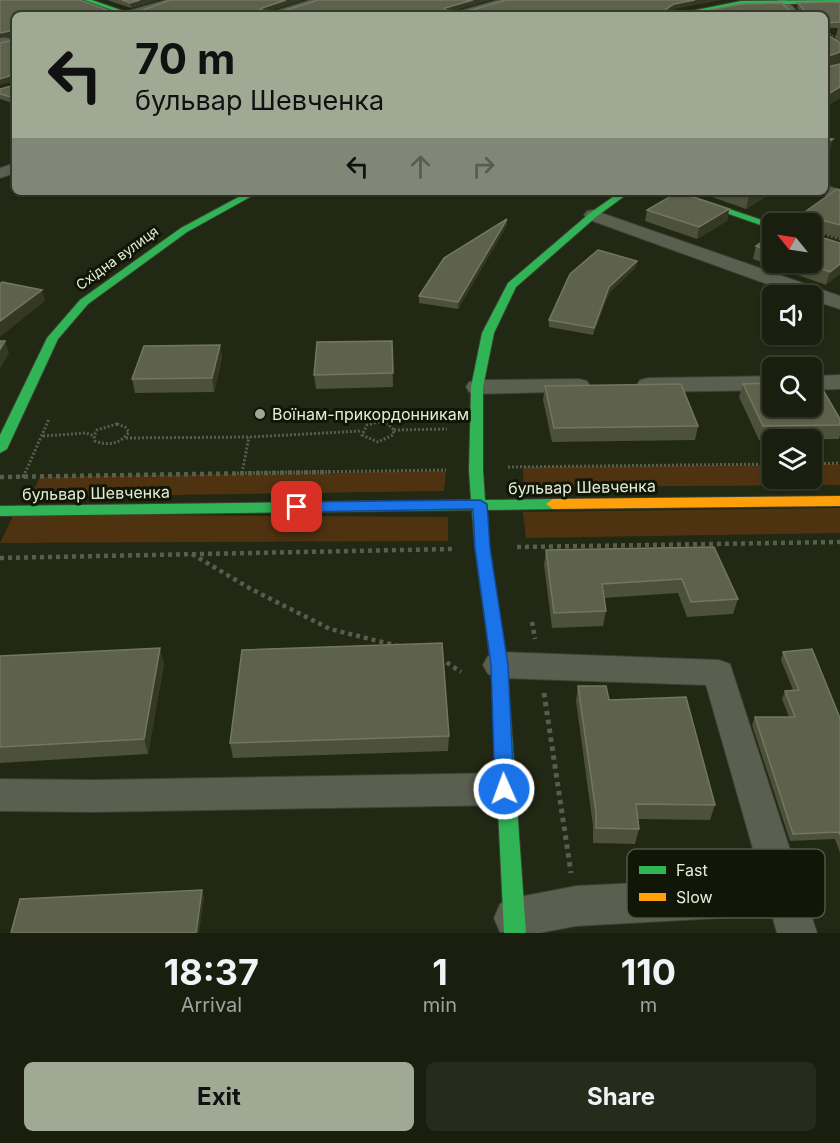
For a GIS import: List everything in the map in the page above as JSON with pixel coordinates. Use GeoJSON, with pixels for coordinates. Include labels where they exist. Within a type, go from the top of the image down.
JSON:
{"type":"FeatureCollection","features":[{"type":"Feature","properties":{"kind":"street"},"geometry":{"type":"LineString","coordinates":[[87,0],[120,12]]}},
{"type":"Feature","properties":{"kind":"street"},"geometry":{"type":"LineString","coordinates":[[133,12],[178,0]]}},
{"type":"Feature","properties":{"kind":"street"},"geometry":{"type":"LineString","coordinates":[[279,12],[321,0]]}},
{"type":"Feature","properties":{"kind":"street"},"geometry":{"type":"LineString","coordinates":[[463,12],[510,0]]}},
{"type":"Feature","properties":{"kind":"street"},"geometry":{"type":"LineString","coordinates":[[780,1],[793,12]]}},
{"type":"Feature","properties":{"kind":"street"},"geometry":{"type":"LineString","coordinates":[[691,12],[741,3],[840,1]]}},
{"type":"Feature","properties":{"kind":"street","name":"Східна вулиця"},"geometry":{"type":"LineString","coordinates":[[0,449],[53,338],[84,302],[184,230],[249,195]]}},
{"type":"Feature","properties":{"kind":"street"},"geometry":{"type":"LineString","coordinates":[[622,195],[593,215],[513,285],[488,333],[477,387],[476,470],[482,548],[499,665],[504,789],[515,925],[576,906],[627,903]]}},
{"type":"Feature","properties":{"kind":"street"},"geometry":{"type":"LineString","coordinates":[[679,195],[762,223]]}},
{"type":"Feature","properties":{"kind":"street"},"geometry":{"type":"LineString","coordinates":[[593,215],[840,303]]}},
{"type":"Feature","properties":{"kind":"street"},"geometry":{"type":"LineString","coordinates":[[631,385],[762,383]]}},
{"type":"Feature","properties":{"kind":"street"},"geometry":{"type":"LineString","coordinates":[[822,383],[839,384]]}},
{"type":"Feature","properties":{"kind":"street"},"geometry":{"type":"LineString","coordinates":[[477,387],[595,386]]}},
{"type":"Feature","properties":{"kind":"street","name":"бульвар Шевченка"},"geometry":{"type":"LineString","coordinates":[[0,511],[840,501]]}},
{"type":"Feature","properties":{"kind":"street"},"geometry":{"type":"LineString","coordinates":[[499,665],[719,673],[772,849]]}},
{"type":"Feature","properties":{"kind":"street"},"geometry":{"type":"LineString","coordinates":[[0,795],[94,796],[504,789]]}},
{"type":"Feature","properties":{"kind":"street"},"geometry":{"type":"LineString","coordinates":[[793,918],[797,933]]}},
{"type":"Feature","properties":{"kind":"path"},"geometry":{"type":"LineString","coordinates":[[822,233],[840,239]]}},
{"type":"Feature","properties":{"kind":"path"},"geometry":{"type":"LineString","coordinates":[[16,485],[25,477],[44,436],[52,410]]}},
{"type":"Feature","properties":{"kind":"path"},"geometry":{"type":"LineString","coordinates":[[126,438],[129,432],[125,427],[117,424],[97,430],[94,436],[95,441],[110,445],[126,438],[249,437],[362,431],[367,425],[378,422],[388,424],[394,430],[455,429]]}},
{"type":"Feature","properties":{"kind":"path"},"geometry":{"type":"LineString","coordinates":[[362,431],[362,435],[367,440],[382,442],[393,435],[394,430]]}},
{"type":"Feature","properties":{"kind":"path"},"geometry":{"type":"LineString","coordinates":[[44,436],[86,433],[94,436]]}},
{"type":"Feature","properties":{"kind":"path"},"geometry":{"type":"LineString","coordinates":[[242,473],[249,437]]}},
{"type":"Feature","properties":{"kind":"path"},"geometry":{"type":"LineString","coordinates":[[822,464],[840,463]]}},
{"type":"Feature","properties":{"kind":"path"},"geometry":{"type":"LineString","coordinates":[[0,477],[762,464]]}},
{"type":"Feature","properties":{"kind":"path"},"geometry":{"type":"LineString","coordinates":[[516,467],[520,558]]}},
{"type":"Feature","properties":{"kind":"path"},"geometry":{"type":"LineString","coordinates":[[0,558],[840,542]]}},
{"type":"Feature","properties":{"kind":"path"},"geometry":{"type":"LineString","coordinates":[[192,554],[251,589],[330,629],[407,649]]}},
{"type":"Feature","properties":{"kind":"path"},"geometry":{"type":"LineString","coordinates":[[530,612],[576,906]]}},
{"type":"Feature","properties":{"kind":"path"},"geometry":{"type":"LineString","coordinates":[[430,655],[442,658],[461,672]]}},
{"type":"Feature","properties":{"kind":"shaded area"},"geometry":{"type":"Polygon","coordinates":[[[822,464],[840,464],[840,485],[822,485],[822,464]]]}},
{"type":"Feature","properties":{"kind":"shaded area"},"geometry":{"type":"Polygon","coordinates":[[[762,465],[762,485],[524,487],[523,467],[762,465]]]}},
{"type":"Feature","properties":{"kind":"shaded area"},"geometry":{"type":"Polygon","coordinates":[[[446,471],[444,491],[30,497],[40,477],[446,471]]]}},
{"type":"Feature","properties":{"kind":"shaded area"},"geometry":{"type":"Polygon","coordinates":[[[840,508],[840,533],[526,538],[523,512],[840,508]]]}},
{"type":"Feature","properties":{"kind":"shaded area"},"geometry":{"type":"Polygon","coordinates":[[[14,514],[448,517],[448,541],[0,543],[14,514]]]}},
{"type":"Feature","properties":{"kind":"building"},"geometry":{"type":"Polygon","coordinates":[[[0,0],[80,0],[113,12],[12,12],[12,31],[0,33],[0,0]]]}},
{"type":"Feature","properties":{"kind":"building"},"geometry":{"type":"Polygon","coordinates":[[[122,0],[140,0],[130,3],[122,0]]]}},
{"type":"Feature","properties":{"kind":"building"},"geometry":{"type":"Polygon","coordinates":[[[170,0],[286,0],[260,10],[280,12],[138,12],[170,0]]]}},
{"type":"Feature","properties":{"kind":"building"},"geometry":{"type":"Polygon","coordinates":[[[318,0],[473,0],[444,10],[465,12],[280,12],[318,0]]]}},
{"type":"Feature","properties":{"kind":"building"},"geometry":{"type":"Polygon","coordinates":[[[506,0],[695,0],[674,4],[666,9],[668,12],[465,12],[506,0]]]}},
{"type":"Feature","properties":{"kind":"building"},"geometry":{"type":"Polygon","coordinates":[[[840,2],[840,22],[828,23],[828,12],[802,12],[804,10],[798,3],[840,2]]]}},
{"type":"Feature","properties":{"kind":"building"},"geometry":{"type":"Polygon","coordinates":[[[782,3],[791,12],[743,12],[741,10],[698,12],[742,4],[782,3]]]}},
{"type":"Feature","properties":{"kind":"building"},"geometry":{"type":"Polygon","coordinates":[[[828,35],[840,43],[840,52],[828,56],[828,35]]]}},
{"type":"Feature","properties":{"kind":"building"},"geometry":{"type":"Polygon","coordinates":[[[12,41],[12,75],[0,79],[0,43],[12,41]]]}},
{"type":"Feature","properties":{"kind":"building"},"geometry":{"type":"Polygon","coordinates":[[[840,64],[840,87],[828,94],[828,67],[840,64]]]}},
{"type":"Feature","properties":{"kind":"building"},"geometry":{"type":"Polygon","coordinates":[[[12,86],[12,97],[0,94],[0,89],[12,86]]]}},
{"type":"Feature","properties":{"kind":"building"},"geometry":{"type":"Polygon","coordinates":[[[837,189],[840,190],[840,225],[822,220],[822,213],[803,213],[837,189]]]}},
{"type":"Feature","properties":{"kind":"building"},"geometry":{"type":"Polygon","coordinates":[[[673,195],[687,195],[729,209],[699,227],[647,210],[673,195]]]}},
{"type":"Feature","properties":{"kind":"building"},"geometry":{"type":"Polygon","coordinates":[[[507,219],[458,302],[419,296],[444,258],[507,219]]]}},
{"type":"Feature","properties":{"kind":"building"},"geometry":{"type":"Polygon","coordinates":[[[822,237],[840,243],[840,264],[830,272],[822,269],[822,237]]]}},
{"type":"Feature","properties":{"kind":"building"},"geometry":{"type":"Polygon","coordinates":[[[598,250],[637,261],[609,287],[594,328],[549,320],[570,274],[598,250]]]}},
{"type":"Feature","properties":{"kind":"building"},"geometry":{"type":"Polygon","coordinates":[[[2,282],[42,290],[0,321],[0,284],[2,282]]]}},
{"type":"Feature","properties":{"kind":"building"},"geometry":{"type":"Polygon","coordinates":[[[392,341],[393,373],[314,375],[317,342],[392,341]]]}},
{"type":"Feature","properties":{"kind":"building"},"geometry":{"type":"Polygon","coordinates":[[[220,345],[212,378],[132,379],[144,346],[220,345]]]}},
{"type":"Feature","properties":{"kind":"building"},"geometry":{"type":"Polygon","coordinates":[[[762,383],[762,417],[822,417],[822,388],[840,419],[840,425],[763,426],[743,384],[762,383]]]}},
{"type":"Feature","properties":{"kind":"building"},"geometry":{"type":"Polygon","coordinates":[[[681,384],[698,426],[554,428],[545,386],[681,384]]]}},
{"type":"Feature","properties":{"kind":"building"},"geometry":{"type":"Polygon","coordinates":[[[714,547],[738,599],[691,602],[682,579],[602,584],[606,611],[554,613],[546,550],[714,547]]]}},
{"type":"Feature","properties":{"kind":"building"},"geometry":{"type":"Polygon","coordinates":[[[442,643],[449,736],[230,743],[242,650],[442,643]]]}},
{"type":"Feature","properties":{"kind":"building"},"geometry":{"type":"Polygon","coordinates":[[[160,648],[144,739],[0,747],[0,656],[160,648]]]}},
{"type":"Feature","properties":{"kind":"building"},"geometry":{"type":"Polygon","coordinates":[[[812,649],[840,718],[840,835],[839,832],[793,834],[755,717],[795,717],[785,691],[799,690],[783,652],[812,649]]]}},
{"type":"Feature","properties":{"kind":"building"},"geometry":{"type":"Polygon","coordinates":[[[578,686],[606,686],[609,700],[686,697],[715,805],[636,804],[639,829],[596,828],[596,812],[578,686]]]}},
{"type":"Feature","properties":{"kind":"building"},"geometry":{"type":"Polygon","coordinates":[[[202,890],[196,933],[11,933],[20,899],[202,890]]]}},
{"type":"Feature","properties":{"kind":"traffic: fast"},"geometry":{"type":"LineString","coordinates":[[87,0],[123,12]]}},
{"type":"Feature","properties":{"kind":"traffic: fast"},"geometry":{"type":"LineString","coordinates":[[691,12],[741,3],[840,1]]}},
{"type":"Feature","properties":{"kind":"traffic: fast"},"geometry":{"type":"LineString","coordinates":[[0,449],[53,338],[84,302],[184,230],[249,195]]}},
{"type":"Feature","properties":{"kind":"traffic: fast"},"geometry":{"type":"LineString","coordinates":[[515,933],[499,665],[482,548],[476,470],[477,387],[488,333],[512,285],[593,215],[622,195]]}},
{"type":"Feature","properties":{"kind":"traffic: fast"},"geometry":{"type":"LineString","coordinates":[[679,195],[762,223]]}},
{"type":"Feature","properties":{"kind":"traffic: fast"},"geometry":{"type":"LineString","coordinates":[[0,511],[553,504]]}},
{"type":"Feature","properties":{"kind":"traffic: slow"},"geometry":{"type":"LineString","coordinates":[[553,504],[840,501]]}},
{"type":"Feature","properties":{"kind":"place","name":"Воїнам-прикордонникам"},"geometry":{"type":"Point","coordinates":[260,414]}},
{"type":"Feature","properties":{"kind":"route"},"geometry":{"type":"LineString","coordinates":[[297,507],[480,504],[482,548],[499,665],[504,789]]}}]}
